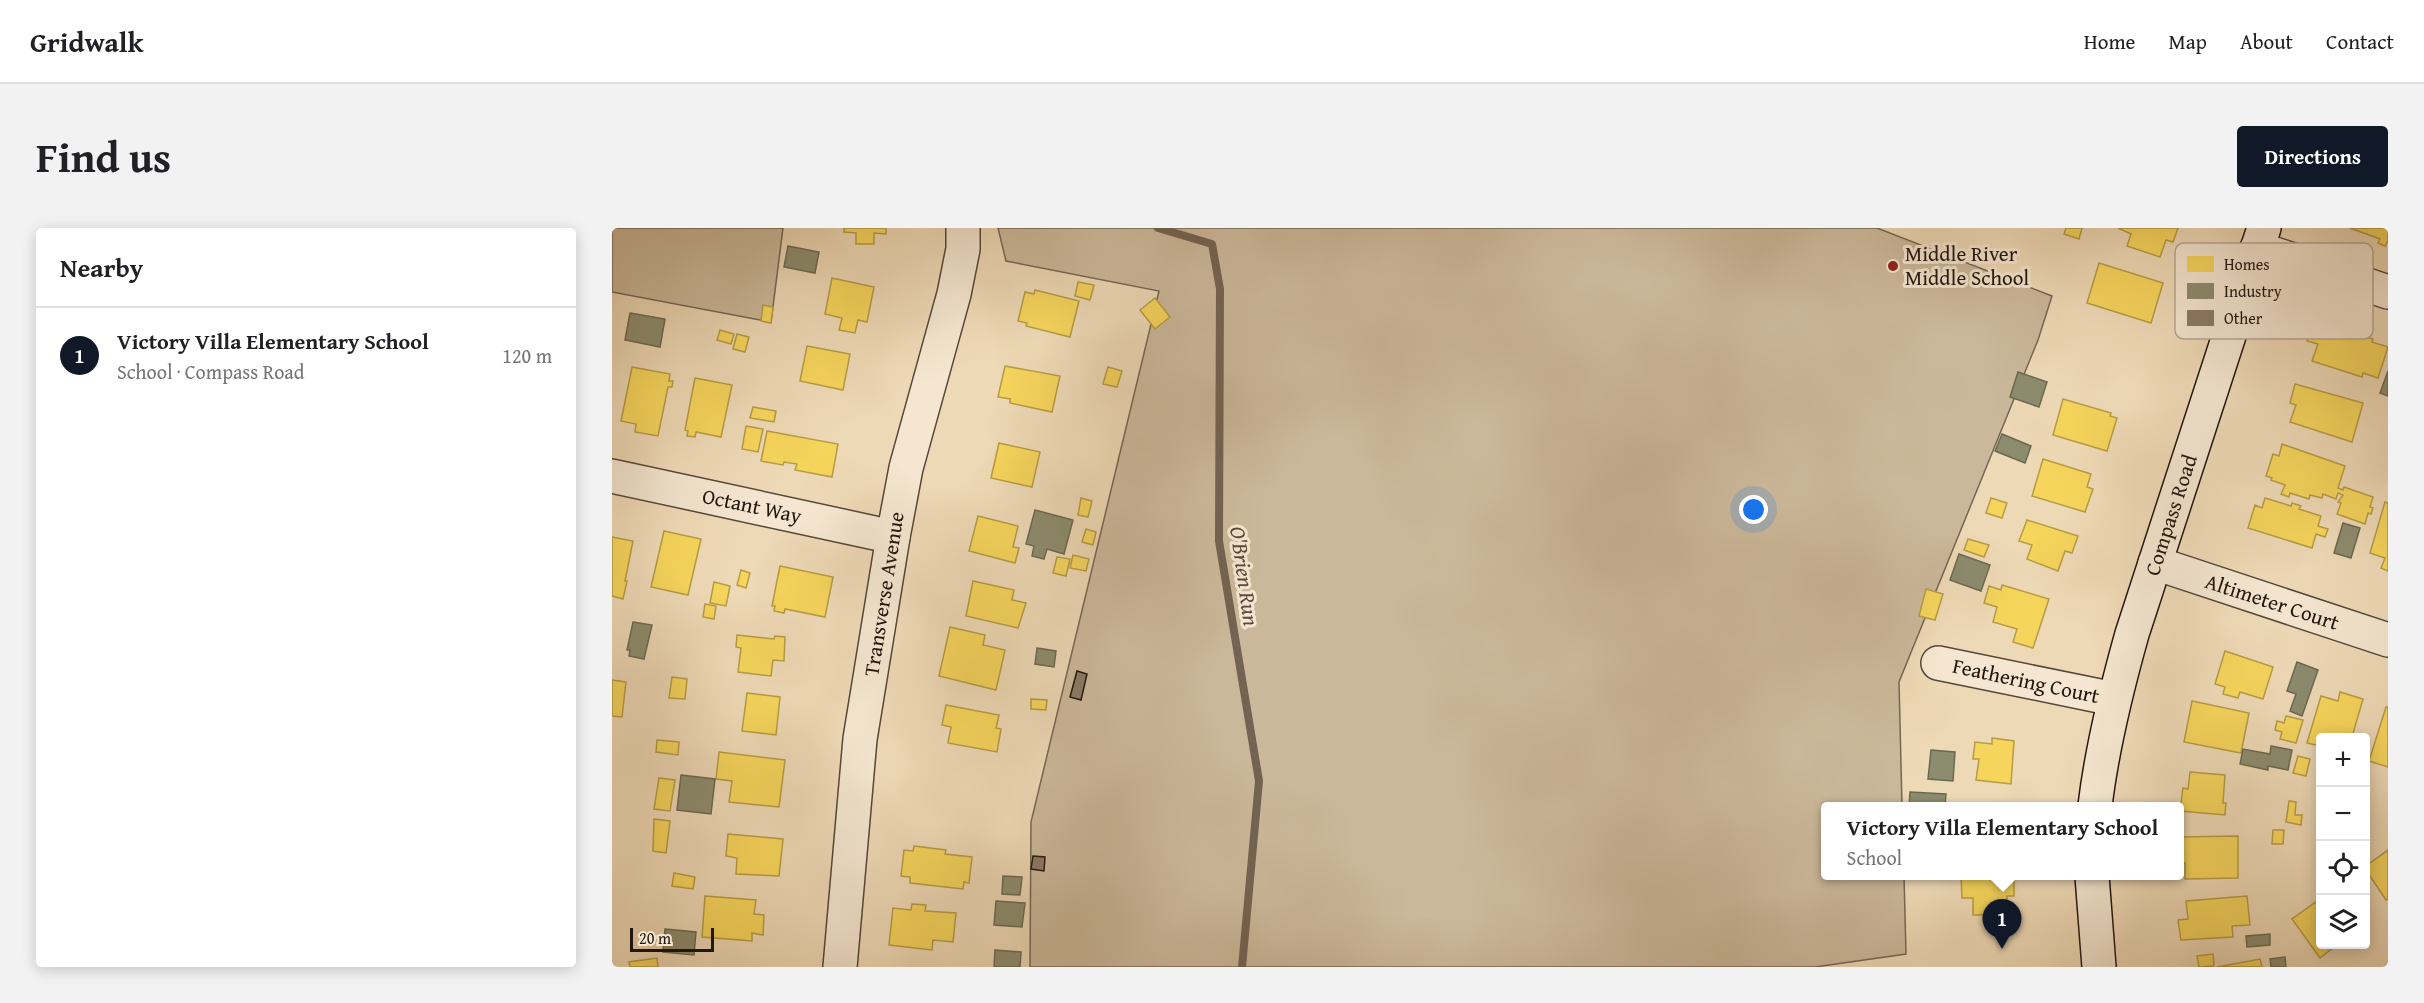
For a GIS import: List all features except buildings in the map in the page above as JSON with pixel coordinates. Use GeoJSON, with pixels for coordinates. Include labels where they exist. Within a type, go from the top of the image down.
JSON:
{"type":"FeatureCollection","features":[{"type":"Feature","properties":{"kind":"street","name":"Transverse Avenue"},"geometry":{"type":"LineString","coordinates":[[840,967],[860,740],[893,537],[906,468],[954,294],[963,249],[963,228]]}},
{"type":"Feature","properties":{"kind":"street"},"geometry":{"type":"LineString","coordinates":[[2373,286],[2388,292]]}},
{"type":"Feature","properties":{"kind":"street","name":"Compass Road"},"geometry":{"type":"LineString","coordinates":[[2096,802],[2100,762],[2114,699],[2227,339]]}},
{"type":"Feature","properties":{"kind":"street","name":"Octant Way"},"geometry":{"type":"LineString","coordinates":[[612,476],[893,537]]}},
{"type":"Feature","properties":{"kind":"street","name":"Altimeter Court"},"geometry":{"type":"LineString","coordinates":[[2155,563],[2388,640]]}},
{"type":"Feature","properties":{"kind":"street","name":"Feathering Court"},"geometry":{"type":"LineString","coordinates":[[1938,663],[2114,699]]}},
{"type":"Feature","properties":{"kind":"street"},"geometry":{"type":"LineString","coordinates":[[2092,880],[2099,967]]}},
{"type":"Feature","properties":{"kind":"shaded area"},"geometry":{"type":"Polygon","coordinates":[[[612,228],[783,228],[771,322],[612,292],[612,228]]]}},
{"type":"Feature","properties":{"kind":"shaded area"},"geometry":{"type":"Polygon","coordinates":[[[998,228],[1877,228],[2052,296],[2038,340],[1899,682],[1902,802],[1821,802],[1821,880],[1904,880],[1906,954],[1815,967],[1030,967],[1031,822],[1159,291],[1006,261],[998,228]]]}},
{"type":"Feature","properties":{"kind":"waterway","name":"O'Brien Run"},"geometry":{"type":"LineString","coordinates":[[1158,228],[1212,244],[1220,289],[1219,541],[1259,781],[1242,967]]}},
{"type":"Feature","properties":{"kind":"place","name":"Middle River Middle School"},"geometry":{"type":"Point","coordinates":[1893,266]}},
{"type":"Feature","properties":{"kind":"place","name":"Victory Villa Elementary School"},"geometry":{"type":"Point","coordinates":[2002,949]}}]}
